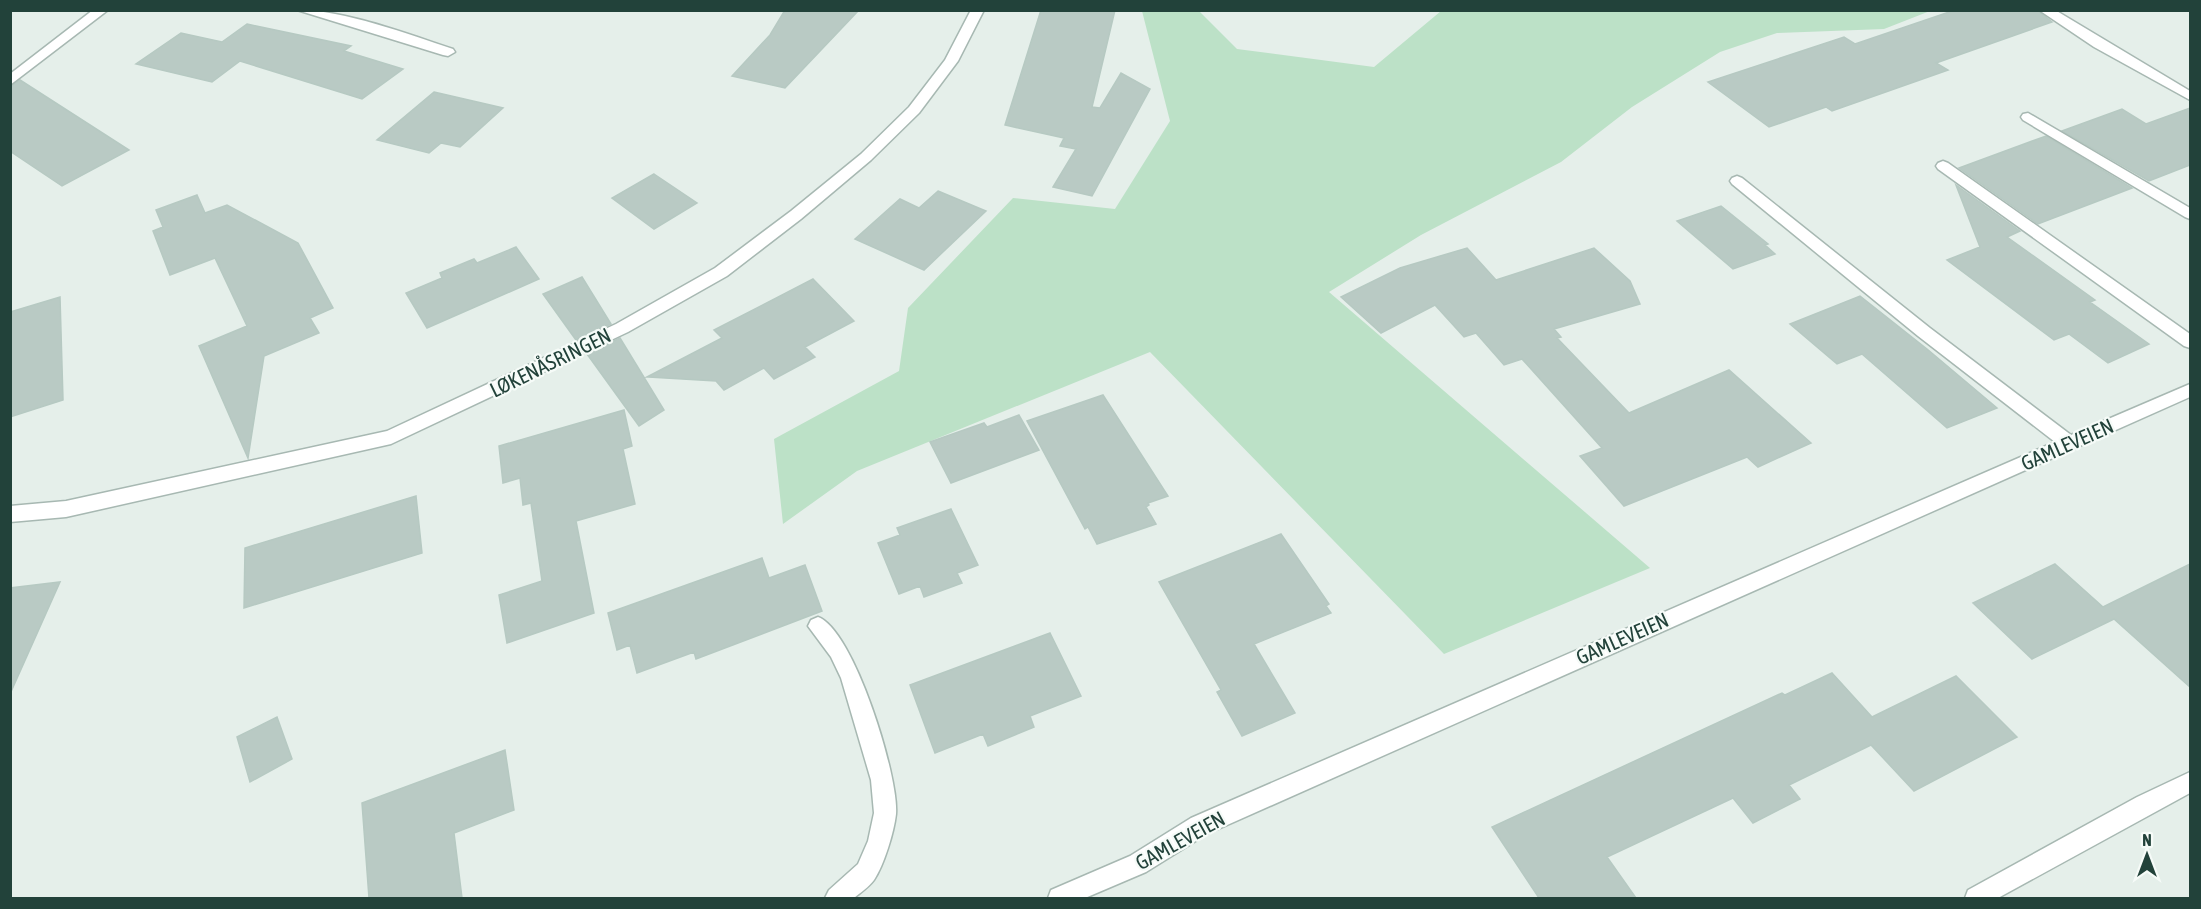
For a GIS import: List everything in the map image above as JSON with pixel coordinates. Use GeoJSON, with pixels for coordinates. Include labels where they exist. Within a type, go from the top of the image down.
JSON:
{"type":"FeatureCollection","features":[{"type":"Feature","properties":{"kind":"street"},"geometry":{"type":"LineString","coordinates":[[10,81],[102,10]]}},
{"type":"Feature","properties":{"kind":"street"},"geometry":{"type":"LineString","coordinates":[[303,10],[448,52]]}},
{"type":"Feature","properties":{"kind":"street","name":"LØKENÅSRINGEN"},"geometry":{"type":"LineString","coordinates":[[10,514],[66,509],[392,437],[622,328],[721,272],[796,215],[866,157],[914,110],[951,61],[978,10]]}},
{"type":"Feature","properties":{"kind":"street"},"geometry":{"type":"LineString","coordinates":[[2045,10],[2190,96]]}},
{"type":"Feature","properties":{"kind":"street"},"geometry":{"type":"LineString","coordinates":[[2028,117],[2190,214]]}},
{"type":"Feature","properties":{"kind":"street"},"geometry":{"type":"LineString","coordinates":[[1943,166],[2190,342]]}},
{"type":"Feature","properties":{"kind":"street"},"geometry":{"type":"LineString","coordinates":[[1737,181],[1924,332],[2069,443]]}},
{"type":"Feature","properties":{"kind":"street","name":"GAMLEVEIEN"},"geometry":{"type":"LineString","coordinates":[[1059,898],[1138,864],[1199,826],[2190,390]]}},
{"type":"Feature","properties":{"kind":"street"},"geometry":{"type":"LineString","coordinates":[[818,626],[838,651],[851,677],[882,780],[885,813],[879,841],[866,872],[837,898]]}},
{"type":"Feature","properties":{"kind":"street"},"geometry":{"type":"LineString","coordinates":[[1976,898],[2190,782]]}},
{"type":"Feature","properties":{"kind":"green space"},"geometry":{"type":"Polygon","coordinates":[[[1142,11],[1199,11],[1237,49],[1374,67],[1441,11],[1930,11],[1884,29],[1777,33],[1720,52],[1632,107],[1561,162],[1421,235],[1329,292],[1650,568],[1444,654],[1150,352],[857,471],[783,524],[774,439],[899,371],[908,308],[1013,198],[1115,209],[1170,121],[1142,11]]]}},
{"type":"Feature","properties":{"kind":"building"},"geometry":{"type":"Polygon","coordinates":[[[785,10],[859,10],[785,88],[732,76],[770,35],[785,10]]]}},
{"type":"Feature","properties":{"kind":"building"},"geometry":{"type":"Polygon","coordinates":[[[1041,10],[1115,10],[1092,107],[1100,108],[1121,73],[1150,89],[1092,196],[1053,187],[1076,149],[1060,146],[1064,138],[1005,125],[1041,10]]]}},
{"type":"Feature","properties":{"kind":"building"},"geometry":{"type":"Polygon","coordinates":[[[1955,10],[2037,10],[2052,22],[1936,63],[1948,70],[1832,111],[1826,107],[1769,127],[1708,82],[1844,37],[1855,44],[1955,10]]]}},
{"type":"Feature","properties":{"kind":"building"},"geometry":{"type":"Polygon","coordinates":[[[247,24],[351,46],[344,51],[403,69],[362,99],[240,61],[212,82],[136,64],[181,33],[222,42],[247,24]]]}},
{"type":"Feature","properties":{"kind":"building"},"geometry":{"type":"Polygon","coordinates":[[[20,80],[129,150],[62,186],[10,151],[10,87],[20,80]]]}},
{"type":"Feature","properties":{"kind":"building"},"geometry":{"type":"Polygon","coordinates":[[[434,92],[503,108],[460,147],[441,143],[429,153],[377,140],[434,92]]]}},
{"type":"Feature","properties":{"kind":"building"},"geometry":{"type":"Polygon","coordinates":[[[2190,108],[2190,165],[2149,181],[2062,131],[2122,109],[2146,124],[2190,108]]]}},
{"type":"Feature","properties":{"kind":"building"},"geometry":{"type":"Polygon","coordinates":[[[2046,136],[2132,188],[2038,224],[1959,168],[2046,136]]]}},
{"type":"Feature","properties":{"kind":"building"},"geometry":{"type":"Polygon","coordinates":[[[654,174],[697,203],[654,229],[612,198],[654,174]]]}},
{"type":"Feature","properties":{"kind":"building"},"geometry":{"type":"Polygon","coordinates":[[[1956,185],[2020,231],[2007,237],[2095,300],[2090,302],[2149,344],[2108,363],[2069,334],[2054,340],[1947,260],[1980,247],[1956,185]]]}},
{"type":"Feature","properties":{"kind":"building"},"geometry":{"type":"Polygon","coordinates":[[[938,191],[986,211],[924,270],[855,239],[900,199],[919,208],[938,191]]]}},
{"type":"Feature","properties":{"kind":"building"},"geometry":{"type":"Polygon","coordinates":[[[197,195],[205,213],[227,205],[298,243],[333,308],[310,318],[319,333],[264,356],[248,458],[199,346],[247,326],[215,258],[170,275],[153,231],[163,227],[156,210],[197,195]]]}},
{"type":"Feature","properties":{"kind":"building"},"geometry":{"type":"Polygon","coordinates":[[[1721,206],[1768,244],[1765,245],[1775,254],[1733,269],[1677,221],[1721,206]]]}},
{"type":"Feature","properties":{"kind":"building"},"geometry":{"type":"Polygon","coordinates":[[[516,247],[539,279],[427,328],[406,293],[442,278],[440,273],[474,259],[477,263],[516,247]]]}},
{"type":"Feature","properties":{"kind":"building"},"geometry":{"type":"Polygon","coordinates":[[[1467,248],[1496,280],[1594,248],[1630,281],[1640,304],[1554,329],[1561,337],[1557,338],[1629,413],[1729,370],[1811,443],[1758,467],[1747,457],[1624,506],[1580,456],[1602,448],[1522,359],[1504,365],[1476,333],[1464,337],[1435,305],[1381,333],[1341,297],[1400,268],[1467,248]]]}},
{"type":"Feature","properties":{"kind":"building"},"geometry":{"type":"Polygon","coordinates":[[[582,277],[611,324],[576,340],[543,294],[582,277]]]}},
{"type":"Feature","properties":{"kind":"building"},"geometry":{"type":"Polygon","coordinates":[[[813,279],[854,321],[805,347],[815,357],[774,379],[764,368],[724,390],[716,381],[647,377],[722,338],[714,330],[813,279]]]}},
{"type":"Feature","properties":{"kind":"building"},"geometry":{"type":"Polygon","coordinates":[[[1860,296],[1997,408],[1947,428],[1862,354],[1837,364],[1790,324],[1860,296]]]}},
{"type":"Feature","properties":{"kind":"building"},"geometry":{"type":"Polygon","coordinates":[[[60,297],[63,400],[10,417],[10,312],[60,297]]]}},
{"type":"Feature","properties":{"kind":"building"},"geometry":{"type":"Polygon","coordinates":[[[620,338],[664,410],[639,426],[587,354],[620,338]]]}},
{"type":"Feature","properties":{"kind":"building"},"geometry":{"type":"Polygon","coordinates":[[[1103,395],[1168,496],[1148,503],[1146,507],[1156,524],[1097,544],[1088,527],[1085,529],[1027,421],[1103,395]]]}},
{"type":"Feature","properties":{"kind":"building"},"geometry":{"type":"Polygon","coordinates":[[[624,410],[632,446],[623,449],[635,504],[576,521],[594,613],[507,643],[499,595],[542,581],[531,503],[523,505],[520,478],[503,483],[499,446],[624,410]]]}},
{"type":"Feature","properties":{"kind":"building"},"geometry":{"type":"Polygon","coordinates":[[[1019,415],[1039,450],[951,483],[930,442],[984,423],[987,427],[1019,415]]]}},
{"type":"Feature","properties":{"kind":"building"},"geometry":{"type":"Polygon","coordinates":[[[416,496],[422,553],[244,608],[245,548],[416,496]]]}},
{"type":"Feature","properties":{"kind":"building"},"geometry":{"type":"Polygon","coordinates":[[[951,509],[978,565],[957,573],[962,583],[924,597],[920,586],[899,594],[878,543],[900,535],[897,528],[951,509]]]}},
{"type":"Feature","properties":{"kind":"building"},"geometry":{"type":"Polygon","coordinates":[[[1281,534],[1329,604],[1326,606],[1331,613],[1254,644],[1295,713],[1242,736],[1217,692],[1221,690],[1159,582],[1281,534]]]}},
{"type":"Feature","properties":{"kind":"building"},"geometry":{"type":"Polygon","coordinates":[[[762,558],[769,578],[805,565],[822,611],[696,659],[694,652],[637,673],[630,645],[617,650],[608,613],[762,558]]]}},
{"type":"Feature","properties":{"kind":"building"},"geometry":{"type":"Polygon","coordinates":[[[2055,564],[2103,607],[2190,564],[2190,687],[2114,619],[2032,659],[1973,603],[2055,564]]]}},
{"type":"Feature","properties":{"kind":"building"},"geometry":{"type":"Polygon","coordinates":[[[60,582],[10,694],[10,588],[60,582]]]}},
{"type":"Feature","properties":{"kind":"building"},"geometry":{"type":"Polygon","coordinates":[[[1050,633],[1081,696],[1030,716],[1034,727],[988,746],[983,734],[935,753],[910,685],[1050,633]]]}},
{"type":"Feature","properties":{"kind":"building"},"geometry":{"type":"Polygon","coordinates":[[[1832,673],[1872,717],[1956,676],[2017,737],[1914,791],[1871,745],[1789,785],[1800,799],[1753,823],[1733,798],[1607,857],[1636,898],[1539,898],[1492,827],[1782,693],[1785,695],[1832,673]]]}},
{"type":"Feature","properties":{"kind":"building"},"geometry":{"type":"Polygon","coordinates":[[[277,717],[292,759],[250,782],[237,737],[277,717]]]}},
{"type":"Feature","properties":{"kind":"building"},"geometry":{"type":"Polygon","coordinates":[[[505,750],[514,810],[454,833],[462,898],[369,898],[362,803],[505,750]]]}}]}
